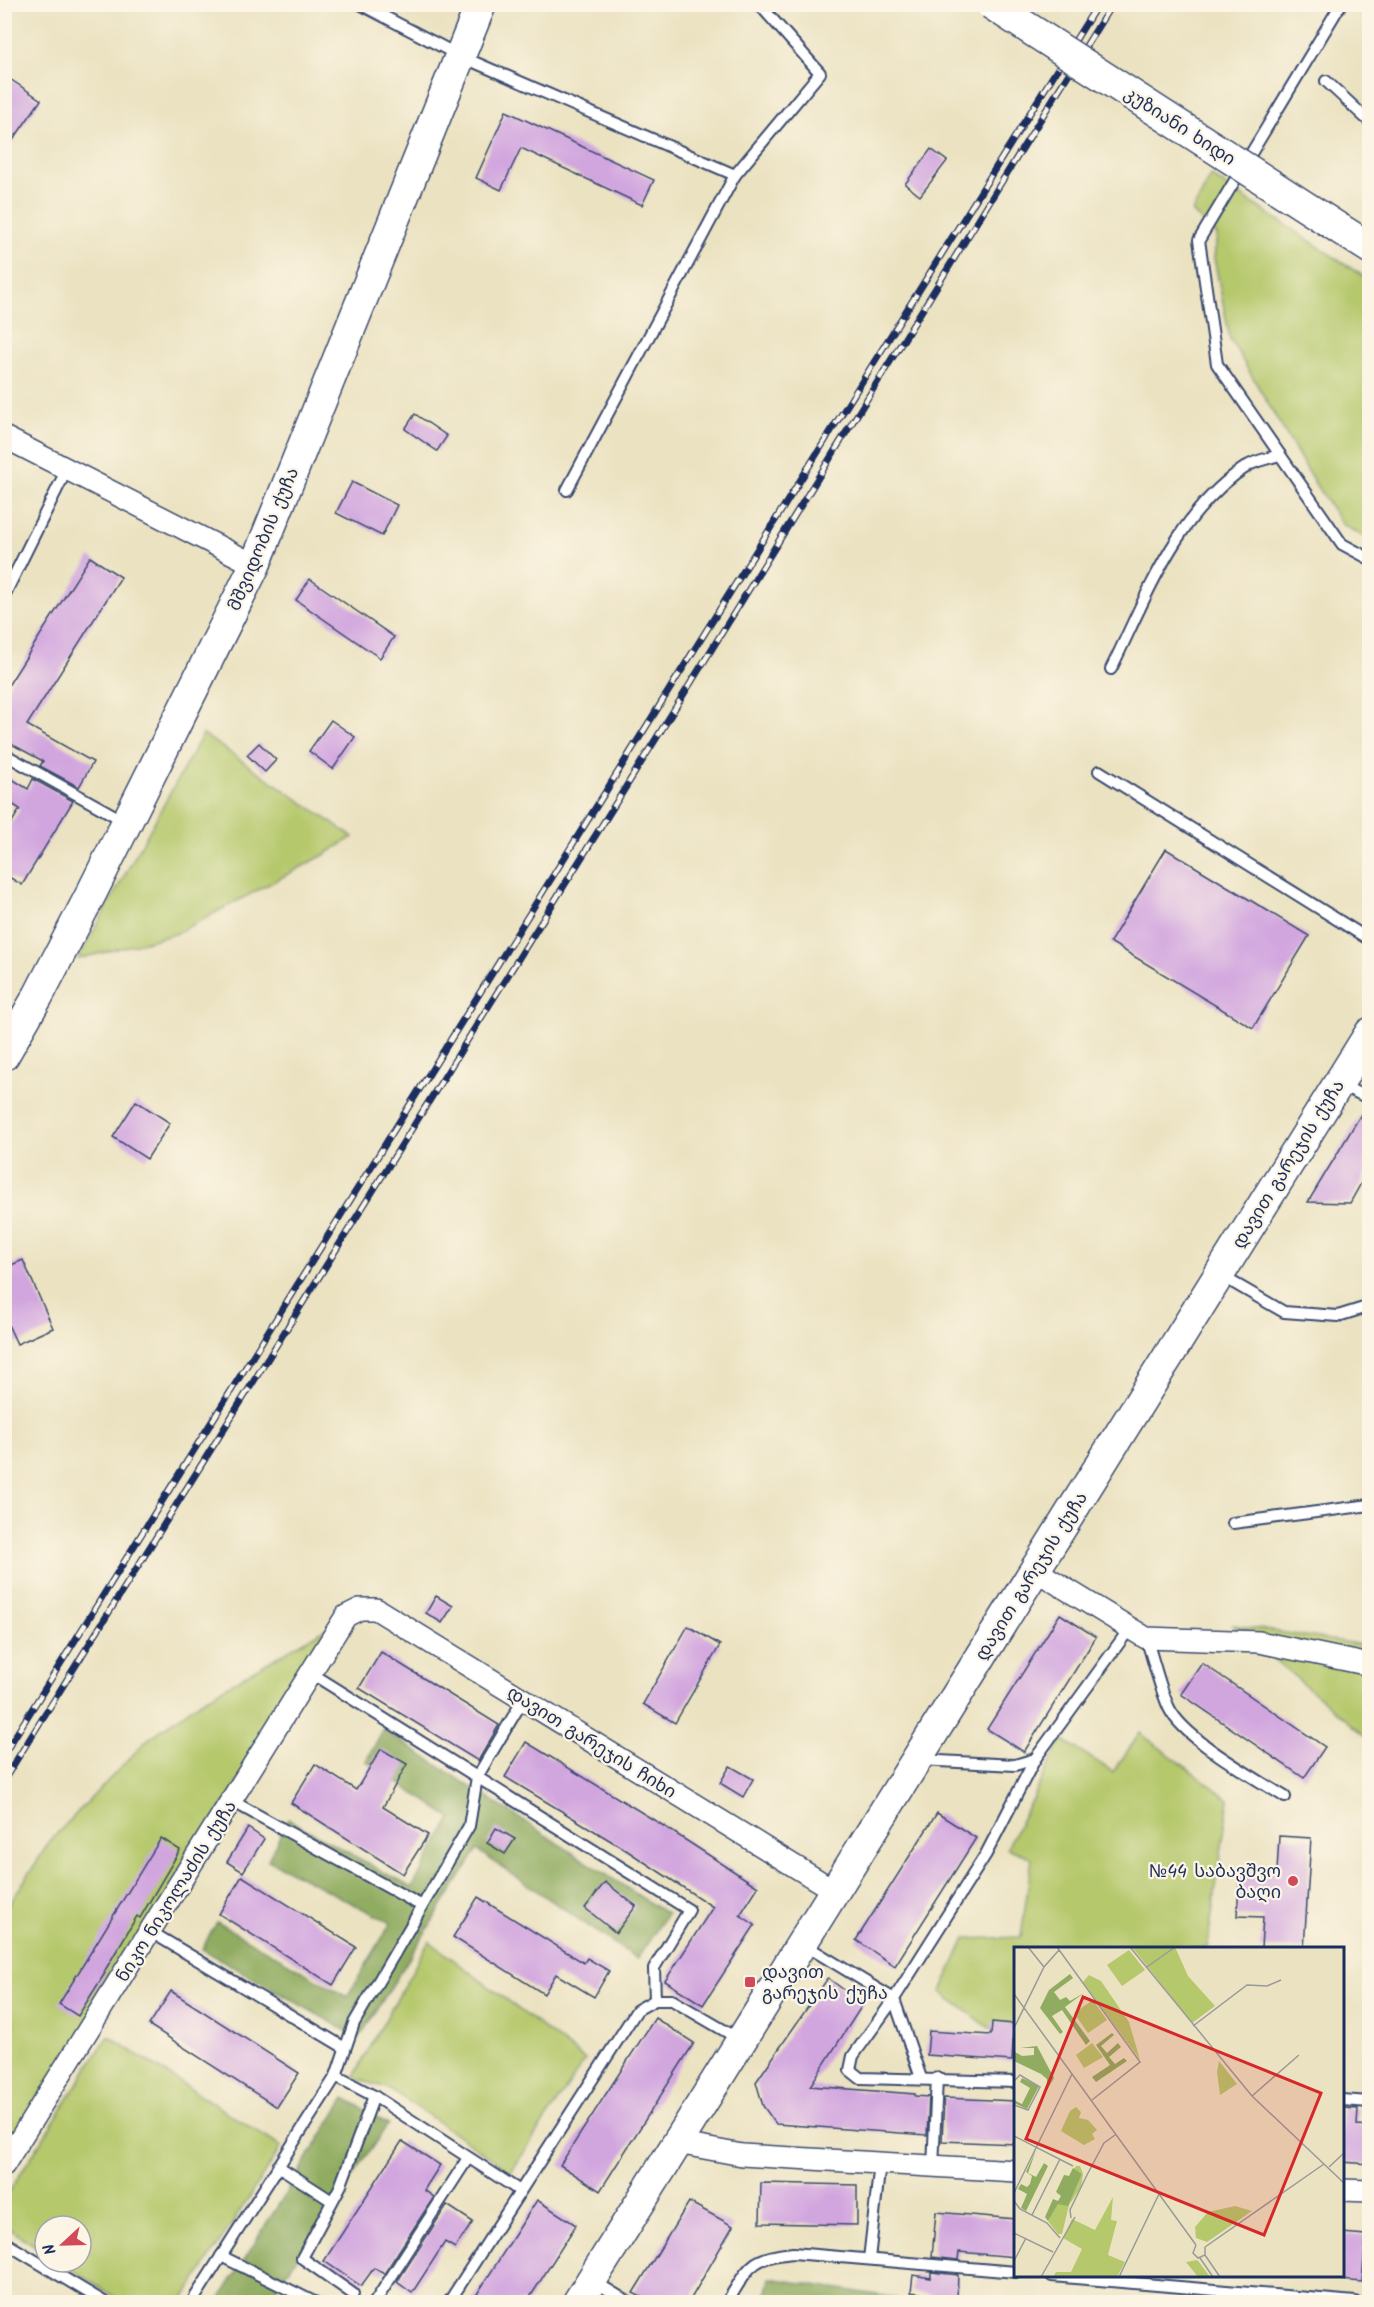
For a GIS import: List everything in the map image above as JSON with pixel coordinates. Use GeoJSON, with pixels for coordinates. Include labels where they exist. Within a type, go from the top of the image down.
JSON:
{"type":"FeatureCollection","features":[{"type":"Feature","properties":{"kind":"main road","name":"მშვიდობის ქუჩა"},"geometry":{"type":"LineString","coordinates":[[4,1055],[38,996],[255,565],[481,4]]}},
{"type":"Feature","properties":{"kind":"main road","name":"კუზიანი ხიდი"},"geometry":{"type":"LineString","coordinates":[[991,4],[1370,248]]}},
{"type":"Feature","properties":{"kind":"main road","name":"დავით გარეჯის ქუჩა"},"geometry":{"type":"LineString","coordinates":[[585,2291],[1370,1033]]}},
{"type":"Feature","properties":{"kind":"street"},"geometry":{"type":"LineString","coordinates":[[4,437],[255,565]]}},
{"type":"Feature","properties":{"kind":"street"},"geometry":{"type":"LineString","coordinates":[[1035,1570],[1138,1633],[1259,1642],[1370,1665]]}},
{"type":"Feature","properties":{"kind":"street","name":"დავით გარეჯის ჩიხი"},"geometry":{"type":"LineString","coordinates":[[346,1616],[360,1609],[376,1609],[835,1891]]}},
{"type":"Feature","properties":{"kind":"street","name":"ნიკო ნიკოლაძის ქუჩა"},"geometry":{"type":"LineString","coordinates":[[4,2165],[346,1616]]}},
{"type":"Feature","properties":{"kind":"street"},"geometry":{"type":"LineString","coordinates":[[678,2143],[742,2156],[1014,2171]]}},
{"type":"Feature","properties":{"kind":"street"},"geometry":{"type":"LineString","coordinates":[[1344,2190],[1370,2191]]}},
{"type":"Feature","properties":{"kind":"lane"},"geometry":{"type":"LineString","coordinates":[[360,4],[460,56],[735,175]]}},
{"type":"Feature","properties":{"kind":"lane"},"geometry":{"type":"LineString","coordinates":[[567,490],[735,175],[820,73],[759,4]]}},
{"type":"Feature","properties":{"kind":"lane"},"geometry":{"type":"LineString","coordinates":[[1341,4],[1199,240],[1217,364],[1342,544],[1370,559]]}},
{"type":"Feature","properties":{"kind":"lane"},"geometry":{"type":"LineString","coordinates":[[1326,81],[1370,122]]}},
{"type":"Feature","properties":{"kind":"lane"},"geometry":{"type":"LineString","coordinates":[[1112,669],[1168,552],[1191,519],[1225,483],[1251,464],[1280,455]]}},
{"type":"Feature","properties":{"kind":"lane"},"geometry":{"type":"LineString","coordinates":[[4,596],[67,469]]}},
{"type":"Feature","properties":{"kind":"lane"},"geometry":{"type":"LineString","coordinates":[[4,754],[126,822]]}},
{"type":"Feature","properties":{"kind":"lane"},"geometry":{"type":"LineString","coordinates":[[1099,771],[1369,940],[1370,926]]}},
{"type":"Feature","properties":{"kind":"lane"},"geometry":{"type":"LineString","coordinates":[[1338,1083],[1370,1099]]}},
{"type":"Feature","properties":{"kind":"lane"},"geometry":{"type":"LineString","coordinates":[[1219,1275],[1284,1312],[1338,1316],[1370,1306]]}},
{"type":"Feature","properties":{"kind":"lane"},"geometry":{"type":"LineString","coordinates":[[1233,1523],[1370,1505]]}},
{"type":"Feature","properties":{"kind":"lane"},"geometry":{"type":"LineString","coordinates":[[1014,2082],[860,2078],[850,2070],[853,2056],[894,1999],[986,1854],[1035,1760],[1138,1633],[1170,1709],[1184,1727],[1201,1741],[1285,1797]]}},
{"type":"Feature","properties":{"kind":"lane"},"geometry":{"type":"LineString","coordinates":[[311,1673],[689,1910],[654,1968],[655,2000]]}},
{"type":"Feature","properties":{"kind":"lane"},"geometry":{"type":"LineString","coordinates":[[192,2302],[336,2076],[354,2023],[469,1826],[477,1777],[523,1700]]}},
{"type":"Feature","properties":{"kind":"lane"},"geometry":{"type":"LineString","coordinates":[[917,1760],[1015,1765],[1035,1760]]}},
{"type":"Feature","properties":{"kind":"lane"},"geometry":{"type":"LineString","coordinates":[[232,1801],[422,1906]]}},
{"type":"Feature","properties":{"kind":"lane"},"geometry":{"type":"LineString","coordinates":[[151,1932],[345,2048]]}},
{"type":"Feature","properties":{"kind":"lane"},"geometry":{"type":"LineString","coordinates":[[802,1944],[894,1999],[921,2078]]}},
{"type":"Feature","properties":{"kind":"lane"},"geometry":{"type":"LineString","coordinates":[[449,2302],[637,2010],[655,2000],[672,2000],[741,2040]]}},
{"type":"Feature","properties":{"kind":"lane"},"geometry":{"type":"LineString","coordinates":[[336,2076],[374,2096],[520,2191]]}},
{"type":"Feature","properties":{"kind":"lane"},"geometry":{"type":"LineString","coordinates":[[933,2167],[937,2079]]}},
{"type":"Feature","properties":{"kind":"lane"},"geometry":{"type":"LineString","coordinates":[[353,2294],[302,2258],[340,2187],[374,2096]]}},
{"type":"Feature","properties":{"kind":"lane"},"geometry":{"type":"LineString","coordinates":[[1344,2100],[1370,2102]]}},
{"type":"Feature","properties":{"kind":"lane"},"geometry":{"type":"LineString","coordinates":[[375,2302],[468,2158]]}},
{"type":"Feature","properties":{"kind":"lane"},"geometry":{"type":"LineString","coordinates":[[869,2259],[880,2163]]}},
{"type":"Feature","properties":{"kind":"lane"},"geometry":{"type":"LineString","coordinates":[[278,2166],[332,2201]]}},
{"type":"Feature","properties":{"kind":"lane"},"geometry":{"type":"LineString","coordinates":[[4,2242],[104,2302]]}},
{"type":"Feature","properties":{"kind":"lane"},"geometry":{"type":"LineString","coordinates":[[727,2302],[751,2265],[772,2255],[794,2253],[1014,2272]]}},
{"type":"Feature","properties":{"kind":"lane"},"geometry":{"type":"LineString","coordinates":[[221,2256],[314,2302]]}},
{"type":"Feature","properties":{"kind":"lane"},"geometry":{"type":"LineString","coordinates":[[1062,2277],[1309,2301],[1355,2302]]}},
{"type":"Feature","properties":{"kind":"lane"},"geometry":{"type":"LineString","coordinates":[[585,2291],[628,2302]]}},
{"type":"Feature","properties":{"kind":"green space"},"geometry":{"type":"Polygon","coordinates":[[[1211,176],[1369,280],[1369,540],[1342,524],[1316,485],[1230,339],[1214,258],[1217,235],[1192,212],[1211,176]]]}},
{"type":"Feature","properties":{"kind":"green space"},"geometry":{"type":"Polygon","coordinates":[[[203,734],[353,837],[324,855],[175,934],[78,959],[203,734]]]}},
{"type":"Feature","properties":{"kind":"green space"},"geometry":{"type":"Polygon","coordinates":[[[334,1624],[5,2164],[5,1911],[50,1841],[147,1740],[201,1701],[334,1624]]]}},
{"type":"Feature","properties":{"kind":"green space"},"geometry":{"type":"Polygon","coordinates":[[[1233,1625],[1369,1646],[1369,1739],[1233,1625]]]}},
{"type":"Feature","properties":{"kind":"green space"},"geometry":{"type":"Polygon","coordinates":[[[383,1730],[667,1914],[637,1959],[477,1850],[359,2038],[202,1949],[217,1922],[347,1997],[391,1923],[268,1860],[288,1819],[412,1888],[451,1818],[366,1761],[383,1730]]]}},
{"type":"Feature","properties":{"kind":"green space"},"geometry":{"type":"Polygon","coordinates":[[[1140,1733],[1229,1799],[1207,1947],[1014,1947],[1014,2033],[995,2032],[941,1992],[965,1939],[1021,1937],[1032,1858],[1007,1848],[1062,1739],[1113,1772],[1140,1733]]]}},
{"type":"Feature","properties":{"kind":"green space"},"geometry":{"type":"Polygon","coordinates":[[[429,1941],[585,2060],[511,2172],[390,2089],[353,2078],[429,1941]]]}},
{"type":"Feature","properties":{"kind":"green space"},"geometry":{"type":"Polygon","coordinates":[[[108,2036],[281,2147],[182,2302],[123,2302],[79,2274],[93,2274],[93,2214],[33,2214],[33,2244],[5,2226],[5,2198],[108,2036]]]}},
{"type":"Feature","properties":{"kind":"green space"},"geometry":{"type":"Polygon","coordinates":[[[345,2098],[388,2124],[267,2302],[218,2302],[345,2098]]]}},
{"type":"Feature","properties":{"kind":"green space"},"geometry":{"type":"Polygon","coordinates":[[[770,2278],[896,2298],[896,2302],[765,2302],[770,2278]]]}},
{"type":"Feature","properties":{"kind":"building"},"geometry":{"type":"Polygon","coordinates":[[[4,75],[41,100],[4,153],[4,75]]]}},
{"type":"Feature","properties":{"kind":"building"},"geometry":{"type":"Polygon","coordinates":[[[506,111],[654,180],[642,205],[521,148],[501,190],[476,178],[506,111]]]}},
{"type":"Feature","properties":{"kind":"building"},"geometry":{"type":"Polygon","coordinates":[[[931,149],[947,161],[920,196],[905,184],[931,149]]]}},
{"type":"Feature","properties":{"kind":"building"},"geometry":{"type":"Polygon","coordinates":[[[415,414],[447,436],[437,451],[405,429],[415,414]]]}},
{"type":"Feature","properties":{"kind":"building"},"geometry":{"type":"Polygon","coordinates":[[[352,482],[397,505],[382,536],[336,513],[352,482]]]}},
{"type":"Feature","properties":{"kind":"building"},"geometry":{"type":"Polygon","coordinates":[[[90,557],[121,577],[27,725],[93,762],[79,787],[40,766],[43,761],[4,740],[4,692],[90,557]]]}},
{"type":"Feature","properties":{"kind":"building"},"geometry":{"type":"Polygon","coordinates":[[[310,579],[394,637],[380,658],[296,600],[310,579]]]}},
{"type":"Feature","properties":{"kind":"building"},"geometry":{"type":"Polygon","coordinates":[[[331,720],[355,737],[333,769],[309,751],[331,720]]]}},
{"type":"Feature","properties":{"kind":"building"},"geometry":{"type":"Polygon","coordinates":[[[259,743],[276,760],[265,772],[247,755],[259,743]]]}},
{"type":"Feature","properties":{"kind":"building"},"geometry":{"type":"Polygon","coordinates":[[[4,774],[28,789],[33,779],[73,801],[22,885],[4,874],[4,835],[20,809],[4,799],[4,774]]]}},
{"type":"Feature","properties":{"kind":"building"},"geometry":{"type":"Polygon","coordinates":[[[1166,849],[1309,936],[1253,1028],[1110,942],[1166,849]]]}},
{"type":"Feature","properties":{"kind":"building"},"geometry":{"type":"Polygon","coordinates":[[[136,1101],[170,1123],[147,1159],[113,1137],[136,1101]]]}},
{"type":"Feature","properties":{"kind":"building"},"geometry":{"type":"Polygon","coordinates":[[[1366,1106],[1370,1106],[1370,1167],[1350,1203],[1308,1202],[1366,1106]]]}},
{"type":"Feature","properties":{"kind":"building"},"geometry":{"type":"Polygon","coordinates":[[[23,1260],[53,1328],[17,1344],[4,1316],[4,1268],[23,1260]]]}},
{"type":"Feature","properties":{"kind":"building"},"geometry":{"type":"Polygon","coordinates":[[[436,1596],[453,1606],[442,1623],[426,1613],[436,1596]]]}},
{"type":"Feature","properties":{"kind":"building"},"geometry":{"type":"Polygon","coordinates":[[[1060,1614],[1096,1637],[1024,1752],[987,1729],[1060,1614]]]}},
{"type":"Feature","properties":{"kind":"building"},"geometry":{"type":"Polygon","coordinates":[[[688,1626],[720,1645],[675,1723],[643,1704],[688,1626]]]}},
{"type":"Feature","properties":{"kind":"building"},"geometry":{"type":"Polygon","coordinates":[[[381,1652],[499,1725],[478,1761],[359,1688],[381,1652]]]}},
{"type":"Feature","properties":{"kind":"building"},"geometry":{"type":"Polygon","coordinates":[[[1202,1663],[1325,1747],[1304,1778],[1181,1694],[1202,1663]]]}},
{"type":"Feature","properties":{"kind":"building"},"geometry":{"type":"Polygon","coordinates":[[[526,1742],[667,1828],[758,1887],[740,1915],[755,1925],[703,2005],[665,1981],[713,1907],[626,1850],[505,1777],[526,1742]]]}},
{"type":"Feature","properties":{"kind":"building"},"geometry":{"type":"Polygon","coordinates":[[[381,1749],[407,1764],[383,1807],[428,1835],[403,1874],[291,1803],[315,1764],[356,1790],[381,1749]]]}},
{"type":"Feature","properties":{"kind":"building"},"geometry":{"type":"Polygon","coordinates":[[[730,1766],[753,1779],[743,1797],[720,1783],[730,1766]]]}},
{"type":"Feature","properties":{"kind":"building"},"geometry":{"type":"Polygon","coordinates":[[[937,1813],[976,1838],[895,1966],[856,1940],[937,1813]]]}},
{"type":"Feature","properties":{"kind":"building"},"geometry":{"type":"Polygon","coordinates":[[[248,1828],[264,1839],[243,1872],[227,1862],[248,1828]]]}},
{"type":"Feature","properties":{"kind":"building"},"geometry":{"type":"Polygon","coordinates":[[[496,1828],[515,1839],[505,1854],[487,1843],[496,1828]]]}},
{"type":"Feature","properties":{"kind":"building"},"geometry":{"type":"Polygon","coordinates":[[[1279,1836],[1311,1838],[1304,1947],[1261,1947],[1263,1917],[1237,1916],[1240,1870],[1277,1872],[1279,1836]]]}},
{"type":"Feature","properties":{"kind":"building"},"geometry":{"type":"Polygon","coordinates":[[[161,1838],[180,1850],[140,1918],[137,1916],[78,2016],[59,2004],[161,1838]]]}},
{"type":"Feature","properties":{"kind":"building"},"geometry":{"type":"Polygon","coordinates":[[[242,1876],[356,1947],[333,1985],[219,1914],[242,1876]]]}},
{"type":"Feature","properties":{"kind":"building"},"geometry":{"type":"Polygon","coordinates":[[[605,1882],[636,1906],[616,1933],[585,1908],[605,1882]]]}},
{"type":"Feature","properties":{"kind":"building"},"geometry":{"type":"Polygon","coordinates":[[[478,1897],[584,1963],[587,1958],[609,1971],[594,1997],[556,1974],[544,1994],[453,1937],[478,1897]]]}},
{"type":"Feature","properties":{"kind":"building"},"geometry":{"type":"Polygon","coordinates":[[[828,1978],[863,2004],[810,2086],[929,2097],[927,2135],[776,2124],[763,2106],[756,2082],[828,1978]]]}},
{"type":"Feature","properties":{"kind":"building"},"geometry":{"type":"Polygon","coordinates":[[[171,1991],[299,2073],[277,2107],[149,2025],[171,1991]]]}},
{"type":"Feature","properties":{"kind":"building"},"geometry":{"type":"Polygon","coordinates":[[[655,2018],[694,2043],[600,2191],[560,2165],[655,2018]]]}},
{"type":"Feature","properties":{"kind":"building"},"geometry":{"type":"Polygon","coordinates":[[[992,2022],[1014,2024],[1012,2061],[927,2055],[929,2031],[991,2035],[992,2022]]]}},
{"type":"Feature","properties":{"kind":"building"},"geometry":{"type":"Polygon","coordinates":[[[944,2098],[1014,2101],[1014,2144],[942,2141],[944,2098]]]}},
{"type":"Feature","properties":{"kind":"building"},"geometry":{"type":"Polygon","coordinates":[[[1344,2108],[1358,2109],[1357,2125],[1370,2126],[1370,2164],[1344,2162],[1344,2108]]]}},
{"type":"Feature","properties":{"kind":"building"},"geometry":{"type":"Polygon","coordinates":[[[402,2141],[440,2165],[424,2190],[434,2197],[384,2274],[374,2268],[361,2286],[324,2261],[402,2141]]]}},
{"type":"Feature","properties":{"kind":"building"},"geometry":{"type":"Polygon","coordinates":[[[761,2183],[857,2185],[857,2225],[760,2223],[761,2183]]]}},
{"type":"Feature","properties":{"kind":"building"},"geometry":{"type":"Polygon","coordinates":[[[537,2200],[576,2225],[527,2302],[472,2302],[537,2200]]]}},
{"type":"Feature","properties":{"kind":"building"},"geometry":{"type":"Polygon","coordinates":[[[689,2202],[733,2226],[689,2302],[651,2302],[633,2293],[689,2202]]]}},
{"type":"Feature","properties":{"kind":"building"},"geometry":{"type":"Polygon","coordinates":[[[447,2205],[473,2222],[455,2248],[445,2242],[412,2293],[397,2282],[447,2205]]]}},
{"type":"Feature","properties":{"kind":"building"},"geometry":{"type":"Polygon","coordinates":[[[936,2212],[1014,2219],[1014,2257],[959,2252],[958,2260],[932,2257],[936,2212]]]}},
{"type":"Feature","properties":{"kind":"building"},"geometry":{"type":"Polygon","coordinates":[[[1344,2233],[1366,2235],[1362,2282],[1342,2280],[1344,2277],[1344,2233]]]}},
{"type":"Feature","properties":{"kind":"building"},"geometry":{"type":"Polygon","coordinates":[[[931,2272],[958,2275],[957,2299],[911,2292],[913,2275],[931,2278],[931,2272]]]}},
{"type":"Feature","properties":{"kind":"railway"},"geometry":{"type":"LineString","coordinates":[[4,1754],[1098,4]]}},
{"type":"Feature","properties":{"kind":"railway"},"geometry":{"type":"LineString","coordinates":[[4,1780],[664,726],[1112,4]]}},
{"type":"Feature","properties":{"kind":"place","name":"№44 საბავშვო ბაღი"},"geometry":{"type":"Point","coordinates":[1293,1881]}},
{"type":"Feature","properties":{"kind":"place","name":"დავით გარეჯის ქუჩა"},"geometry":{"type":"Point","coordinates":[750,1982]}}]}
